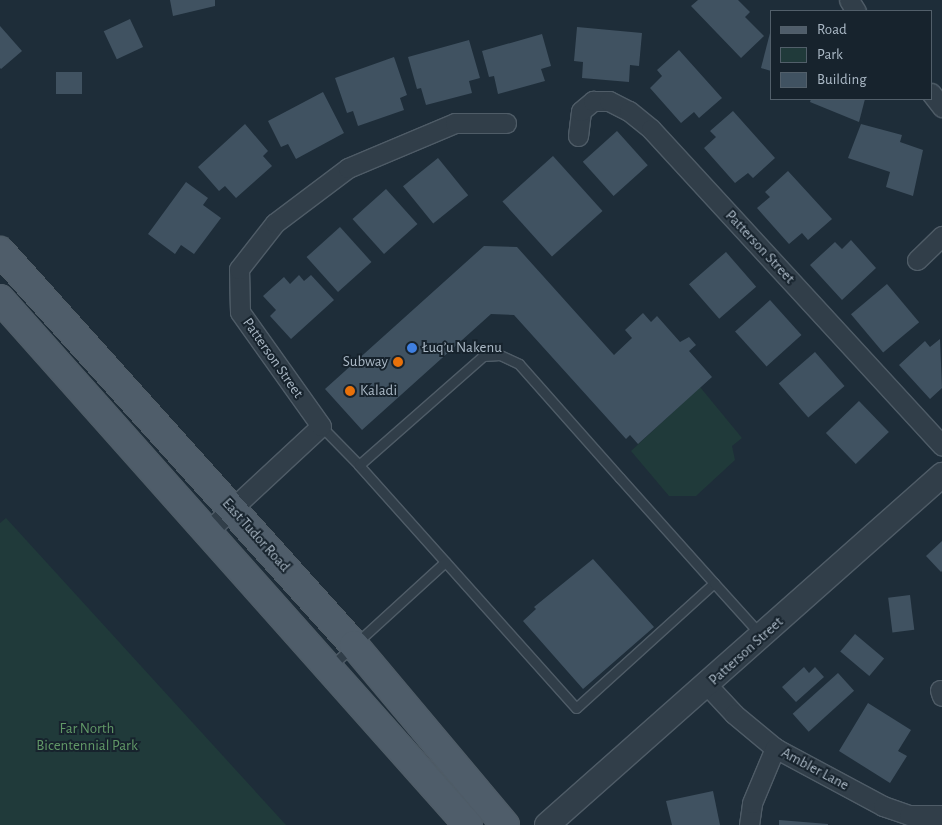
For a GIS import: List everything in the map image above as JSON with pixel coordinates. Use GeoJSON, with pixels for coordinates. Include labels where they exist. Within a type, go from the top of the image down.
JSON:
{"type":"FeatureCollection","features":[{"type":"Feature","properties":{"kind":"main road","name":"East Tudor Road"},"geometry":{"type":"LineString","coordinates":[[0,251],[354,644],[505,825]]}},
{"type":"Feature","properties":{"kind":"main road"},"geometry":{"type":"LineString","coordinates":[[0,299],[330,667],[468,825]]}},
{"type":"Feature","properties":{"kind":"street"},"geometry":{"type":"LineString","coordinates":[[932,94],[942,107]]}},
{"type":"Feature","properties":{"kind":"street","name":"Patterson Street"},"geometry":{"type":"LineString","coordinates":[[578,136],[582,110],[593,100],[609,101],[623,108],[651,129],[942,445]]}},
{"type":"Feature","properties":{"kind":"street","name":"Patterson Street"},"geometry":{"type":"LineString","coordinates":[[321,426],[240,312],[239,269],[275,222],[348,168],[455,123],[506,123]]}},
{"type":"Feature","properties":{"kind":"street"},"geometry":{"type":"LineString","coordinates":[[917,260],[942,236]]}},
{"type":"Feature","properties":{"kind":"street"},"geometry":{"type":"LineString","coordinates":[[208,531],[321,426]]}},
{"type":"Feature","properties":{"kind":"street","name":"Patterson Street"},"geometry":{"type":"LineString","coordinates":[[547,825],[708,686],[942,475]]}},
{"type":"Feature","properties":{"kind":"street","name":"Ambler Lane"},"geometry":{"type":"LineString","coordinates":[[708,686],[734,714],[775,748],[883,806],[909,814],[942,815]]}},
{"type":"Feature","properties":{"kind":"street"},"geometry":{"type":"LineString","coordinates":[[749,825],[752,804],[775,748]]}},
{"type":"Feature","properties":{"kind":"lane"},"geometry":{"type":"LineString","coordinates":[[358,465],[483,356],[500,354],[519,364],[762,637]]}},
{"type":"Feature","properties":{"kind":"lane"},"geometry":{"type":"LineString","coordinates":[[321,426],[576,708],[714,583]]}},
{"type":"Feature","properties":{"kind":"lane"},"geometry":{"type":"LineString","coordinates":[[330,667],[445,562]]}},
{"type":"Feature","properties":{"kind":"green space"},"geometry":{"type":"Polygon","coordinates":[[[700,387],[742,438],[732,446],[735,460],[696,496],[669,496],[631,451],[700,387]]]}},
{"type":"Feature","properties":{"kind":"green space","name":"Far North Bicentennial Park"},"geometry":{"type":"Polygon","coordinates":[[[6,518],[286,825],[0,825],[0,523],[6,518]]]}},
{"type":"Feature","properties":{"kind":"building"},"geometry":{"type":"Polygon","coordinates":[[[170,0],[215,0],[215,6],[173,16],[170,0]]]}},
{"type":"Feature","properties":{"kind":"building"},"geometry":{"type":"Polygon","coordinates":[[[698,0],[738,0],[750,12],[745,17],[764,36],[741,58],[691,6],[698,0]]]}},
{"type":"Feature","properties":{"kind":"building"},"geometry":{"type":"Polygon","coordinates":[[[130,19],[143,47],[117,59],[104,31],[130,19]]]}},
{"type":"Feature","properties":{"kind":"building"},"geometry":{"type":"Polygon","coordinates":[[[0,26],[22,51],[1,69],[0,68],[0,26]]]}},
{"type":"Feature","properties":{"kind":"building"},"geometry":{"type":"Polygon","coordinates":[[[577,27],[642,33],[639,66],[630,65],[629,82],[582,78],[583,62],[574,61],[577,27]]]}},
{"type":"Feature","properties":{"kind":"building"},"geometry":{"type":"Polygon","coordinates":[[[770,33],[770,71],[761,68],[770,33]]]}},
{"type":"Feature","properties":{"kind":"building"},"geometry":{"type":"Polygon","coordinates":[[[542,34],[551,66],[541,69],[545,81],[498,94],[494,76],[489,77],[482,51],[542,34]]]}},
{"type":"Feature","properties":{"kind":"building"},"geometry":{"type":"Polygon","coordinates":[[[469,40],[480,78],[469,81],[472,93],[426,105],[421,88],[417,89],[408,57],[469,40]]]}},
{"type":"Feature","properties":{"kind":"building"},"geometry":{"type":"Polygon","coordinates":[[[679,50],[722,98],[699,118],[694,112],[681,123],[650,88],[662,76],[657,70],[679,50]]]}},
{"type":"Feature","properties":{"kind":"building"},"geometry":{"type":"Polygon","coordinates":[[[394,57],[407,95],[400,98],[404,110],[358,126],[353,111],[347,113],[335,78],[394,57]]]}},
{"type":"Feature","properties":{"kind":"building"},"geometry":{"type":"Polygon","coordinates":[[[56,72],[82,72],[82,94],[56,94],[56,72]]]}},
{"type":"Feature","properties":{"kind":"building"},"geometry":{"type":"Polygon","coordinates":[[[323,92],[344,133],[296,159],[288,144],[281,147],[268,121],[323,92]]]}},
{"type":"Feature","properties":{"kind":"building"},"geometry":{"type":"Polygon","coordinates":[[[811,100],[865,100],[859,122],[810,102],[811,100]]]}},
{"type":"Feature","properties":{"kind":"building"},"geometry":{"type":"Polygon","coordinates":[[[733,111],[775,158],[753,178],[748,173],[735,183],[704,148],[716,137],[710,131],[733,111]]]}},
{"type":"Feature","properties":{"kind":"building"},"geometry":{"type":"Polygon","coordinates":[[[245,124],[268,151],[263,156],[272,166],[236,198],[225,186],[219,191],[198,167],[245,124]]]}},
{"type":"Feature","properties":{"kind":"building"},"geometry":{"type":"Polygon","coordinates":[[[861,124],[902,135],[900,142],[923,150],[913,196],[886,187],[890,172],[848,158],[861,124]]]}},
{"type":"Feature","properties":{"kind":"building"},"geometry":{"type":"Polygon","coordinates":[[[617,131],[648,165],[614,196],[583,162],[617,131]]]}},
{"type":"Feature","properties":{"kind":"building"},"geometry":{"type":"Polygon","coordinates":[[[553,156],[603,211],[552,256],[502,202],[553,156]]]}},
{"type":"Feature","properties":{"kind":"building"},"geometry":{"type":"Polygon","coordinates":[[[438,158],[468,195],[433,224],[403,186],[438,158]]]}},
{"type":"Feature","properties":{"kind":"building"},"geometry":{"type":"Polygon","coordinates":[[[788,171],[832,219],[808,240],[802,233],[789,244],[757,208],[770,197],[765,192],[788,171]]]}},
{"type":"Feature","properties":{"kind":"building"},"geometry":{"type":"Polygon","coordinates":[[[186,182],[208,198],[203,205],[221,218],[194,254],[181,245],[175,254],[148,234],[186,182]]]}},
{"type":"Feature","properties":{"kind":"building"},"geometry":{"type":"Polygon","coordinates":[[[386,189],[417,224],[384,254],[353,219],[386,189]]]}},
{"type":"Feature","properties":{"kind":"building"},"geometry":{"type":"Polygon","coordinates":[[[340,227],[371,262],[338,292],[307,257],[340,227]]]}},
{"type":"Feature","properties":{"kind":"building"},"geometry":{"type":"Polygon","coordinates":[[[851,240],[876,268],[842,300],[810,265],[835,242],[842,249],[851,240]]]}},
{"type":"Feature","properties":{"kind":"building","name":"Łuq’u Nakenu"},"geometry":{"type":"Polygon","coordinates":[[[484,246],[517,247],[614,355],[632,338],[625,330],[643,313],[651,322],[657,316],[680,342],[689,337],[696,345],[689,351],[712,377],[638,444],[630,435],[626,439],[514,315],[491,314],[362,430],[325,389],[484,246]]]}},
{"type":"Feature","properties":{"kind":"building"},"geometry":{"type":"Polygon","coordinates":[[[726,252],[756,287],[719,319],[689,284],[726,252]]]}},
{"type":"Feature","properties":{"kind":"building"},"geometry":{"type":"Polygon","coordinates":[[[299,275],[304,281],[311,275],[334,300],[291,339],[270,316],[276,310],[263,296],[284,277],[290,284],[299,275]]]}},
{"type":"Feature","properties":{"kind":"building"},"geometry":{"type":"Polygon","coordinates":[[[887,284],[919,322],[883,353],[851,314],[887,284]]]}},
{"type":"Feature","properties":{"kind":"building"},"geometry":{"type":"Polygon","coordinates":[[[770,300],[801,335],[767,366],[735,331],[770,300]]]}},
{"type":"Feature","properties":{"kind":"building"},"geometry":{"type":"Polygon","coordinates":[[[940,339],[942,388],[930,399],[899,365],[925,341],[930,347],[940,339]]]}},
{"type":"Feature","properties":{"kind":"building"},"geometry":{"type":"Polygon","coordinates":[[[815,352],[845,386],[808,417],[779,383],[815,352]]]}},
{"type":"Feature","properties":{"kind":"building"},"geometry":{"type":"Polygon","coordinates":[[[859,401],[889,432],[856,464],[826,433],[859,401]]]}},
{"type":"Feature","properties":{"kind":"building"},"geometry":{"type":"Polygon","coordinates":[[[942,541],[942,571],[941,572],[926,556],[942,541]]]}},
{"type":"Feature","properties":{"kind":"building"},"geometry":{"type":"Polygon","coordinates":[[[593,559],[654,627],[583,689],[523,621],[536,609],[534,607],[593,559]]]}},
{"type":"Feature","properties":{"kind":"building"},"geometry":{"type":"Polygon","coordinates":[[[910,595],[914,630],[892,632],[888,598],[910,595]]]}},
{"type":"Feature","properties":{"kind":"building"},"geometry":{"type":"Polygon","coordinates":[[[855,634],[884,658],[869,676],[840,652],[855,634]]]}},
{"type":"Feature","properties":{"kind":"building"},"geometry":{"type":"Polygon","coordinates":[[[804,667],[809,673],[815,667],[824,677],[796,702],[782,687],[804,667]]]}},
{"type":"Feature","properties":{"kind":"building"},"geometry":{"type":"Polygon","coordinates":[[[838,673],[854,691],[809,732],[793,714],[838,673]]]}},
{"type":"Feature","properties":{"kind":"building"},"geometry":{"type":"Polygon","coordinates":[[[868,703],[911,730],[898,751],[907,756],[890,783],[839,751],[868,703]]]}},
{"type":"Feature","properties":{"kind":"building"},"geometry":{"type":"Polygon","coordinates":[[[713,791],[720,825],[672,825],[666,801],[713,791]]]}},
{"type":"Feature","properties":{"kind":"building"},"geometry":{"type":"Polygon","coordinates":[[[779,820],[828,824],[828,825],[779,825],[779,820]]]}},
{"type":"Feature","properties":{"kind":"place","name":"Łuq’u Nakenu"},"geometry":{"type":"Point","coordinates":[412,348]}},
{"type":"Feature","properties":{"kind":"place","name":"Subway"},"geometry":{"type":"Point","coordinates":[398,362]}},
{"type":"Feature","properties":{"kind":"place","name":"Kaladi"},"geometry":{"type":"Point","coordinates":[350,391]}}]}
